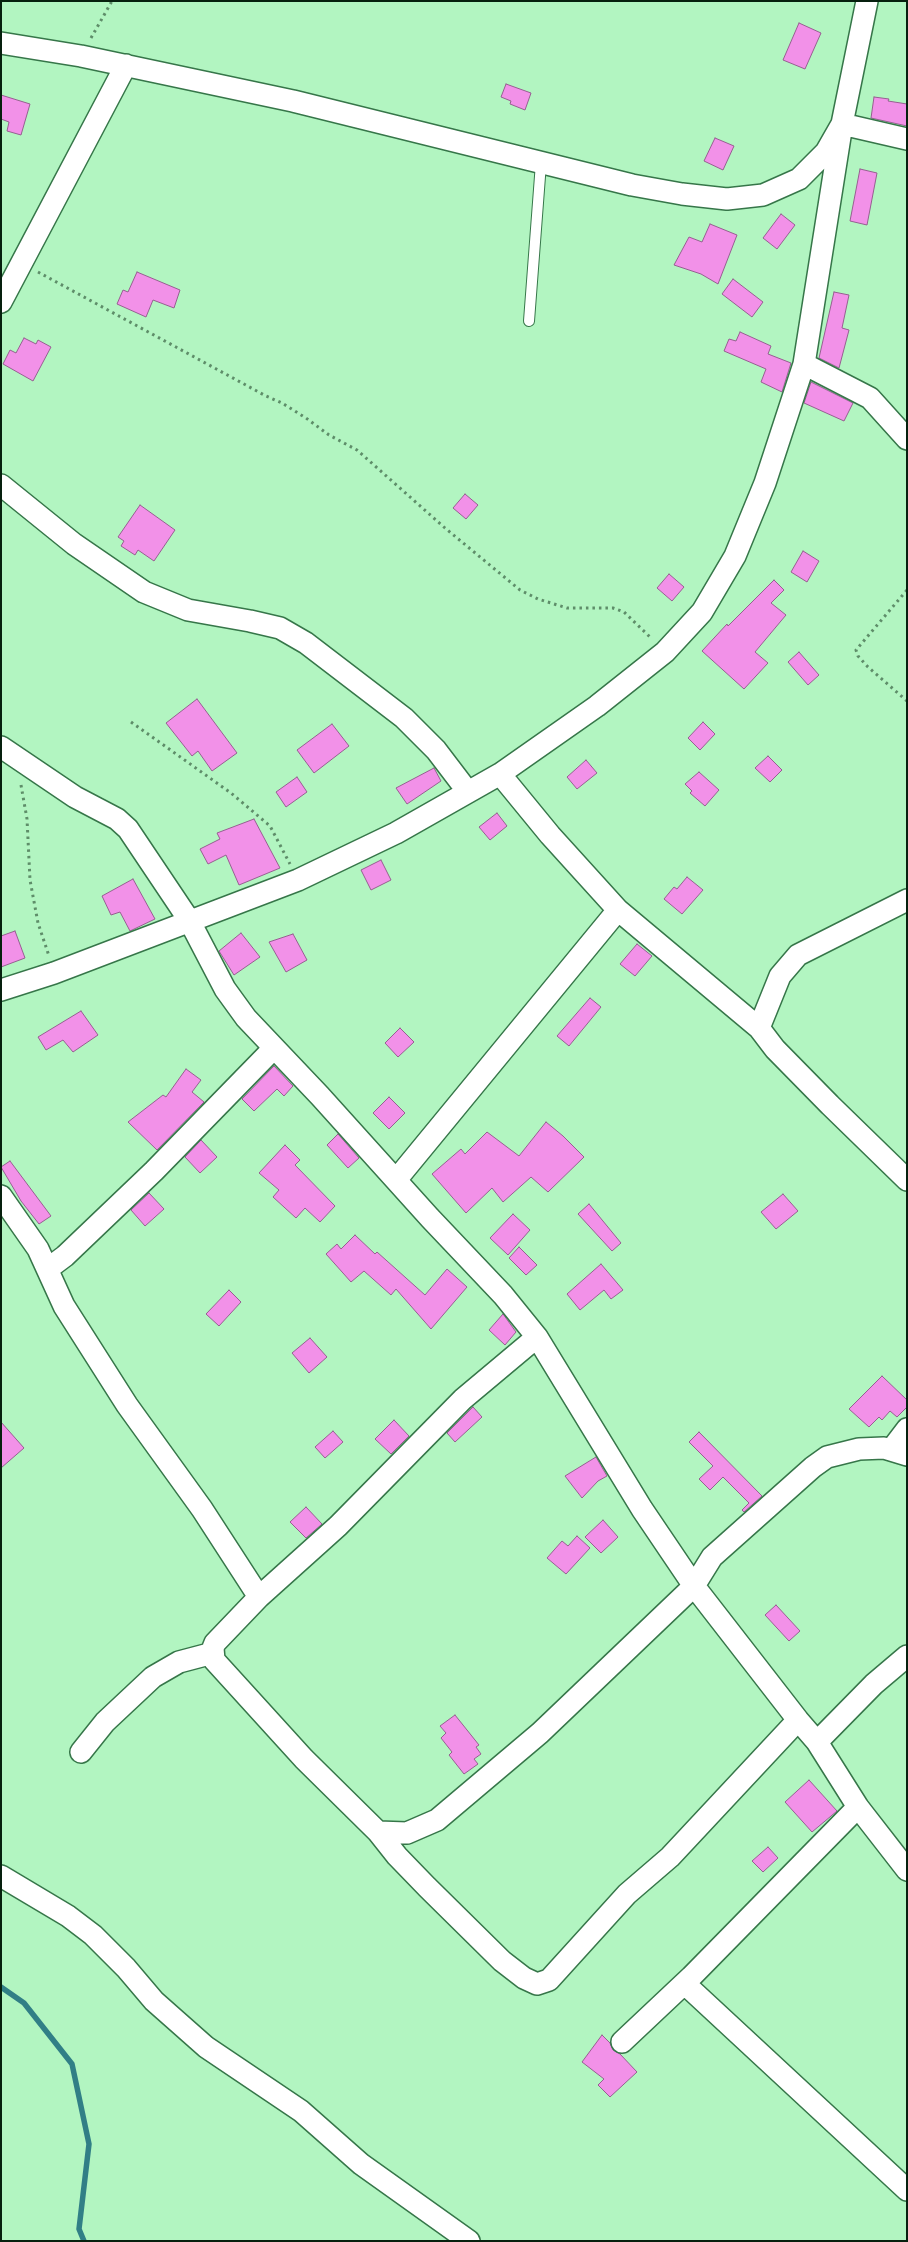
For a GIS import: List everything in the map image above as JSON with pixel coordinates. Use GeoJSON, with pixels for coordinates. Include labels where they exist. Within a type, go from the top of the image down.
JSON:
{"type":"FeatureCollection","features":[{"type":"Feature","properties":{"kind":"street"},"geometry":{"type":"LineString","coordinates":[[1,990],[54,973],[298,880],[396,833],[500,774],[597,706],[665,652],[702,612],[735,556],[764,483],[804,364],[842,124],[867,1]]}},
{"type":"Feature","properties":{"kind":"street"},"geometry":{"type":"LineString","coordinates":[[1,42],[126,65],[293,101],[541,163],[682,194],[726,199],[763,195],[799,179],[826,152],[842,124]]}},
{"type":"Feature","properties":{"kind":"street"},"geometry":{"type":"LineString","coordinates":[[1,302],[126,65]]}},
{"type":"Feature","properties":{"kind":"street"},"geometry":{"type":"LineString","coordinates":[[842,124],[907,139]]}},
{"type":"Feature","properties":{"kind":"street"},"geometry":{"type":"LineString","coordinates":[[804,364],[870,398],[907,438]]}},
{"type":"Feature","properties":{"kind":"street"},"geometry":{"type":"LineString","coordinates":[[1,486],[74,544],[144,592],[188,610],[250,620],[280,628],[306,644],[404,718],[436,750],[468,792]]}},
{"type":"Feature","properties":{"kind":"street"},"geometry":{"type":"LineString","coordinates":[[9,753],[75,797],[117,819],[128,829],[189,920],[225,990],[246,1018],[503,1295],[537,1337],[642,1509],[694,1586],[817,1742],[858,1806],[904,1863]]}},
{"type":"Feature","properties":{"kind":"street"},"geometry":{"type":"LineString","coordinates":[[500,774],[550,835],[618,910],[759,1028],[775,1049],[802,1077],[907,1180]]}},
{"type":"Feature","properties":{"kind":"street"},"geometry":{"type":"LineString","coordinates":[[759,1028],[780,976],[789,963],[798,955],[907,900]]}},
{"type":"Feature","properties":{"kind":"street"},"geometry":{"type":"LineString","coordinates":[[396,1180],[618,910]]}},
{"type":"Feature","properties":{"kind":"street"},"geometry":{"type":"LineString","coordinates":[[49,1268],[65,1256],[154,1171],[274,1048]]}},
{"type":"Feature","properties":{"kind":"street"},"geometry":{"type":"LineString","coordinates":[[1,1196],[38,1249],[49,1268],[64,1306],[127,1405],[202,1509],[259,1597]]}},
{"type":"Feature","properties":{"kind":"street"},"geometry":{"type":"LineString","coordinates":[[537,1337],[463,1399],[338,1526],[259,1597],[215,1643],[212,1653],[214,1660],[304,1759],[378,1832],[397,1856],[427,1888],[502,1961],[524,1978],[538,1984],[549,1980],[626,1894],[670,1857],[798,1720]]}},
{"type":"Feature","properties":{"kind":"street"},"geometry":{"type":"LineString","coordinates":[[378,1832],[407,1833],[437,1820],[540,1733],[694,1586],[712,1557],[813,1467],[827,1458],[859,1449],[884,1448],[899,1453],[907,1429]]}},
{"type":"Feature","properties":{"kind":"street"},"geometry":{"type":"LineString","coordinates":[[81,1752],[105,1722],[153,1677],[178,1662],[212,1653]]}},
{"type":"Feature","properties":{"kind":"street"},"geometry":{"type":"LineString","coordinates":[[817,1742],[868,1690],[907,1656]]}},
{"type":"Feature","properties":{"kind":"street"},"geometry":{"type":"LineString","coordinates":[[622,2042],[685,1984],[858,1806]]}},
{"type":"Feature","properties":{"kind":"street"},"geometry":{"type":"LineString","coordinates":[[1,1876],[68,1916],[93,1936],[126,1968],[154,2001],[206,2047],[301,2111],[361,2164],[469,2241]]}},
{"type":"Feature","properties":{"kind":"street"},"geometry":{"type":"LineString","coordinates":[[685,1984],[907,2190]]}},
{"type":"Feature","properties":{"kind":"lane"},"geometry":{"type":"LineString","coordinates":[[529,321],[541,163]]}},
{"type":"Feature","properties":{"kind":"path"},"geometry":{"type":"LineString","coordinates":[[81,56],[112,1]]}},
{"type":"Feature","properties":{"kind":"path"},"geometry":{"type":"LineString","coordinates":[[22,264],[282,403],[329,435],[357,450],[520,590],[538,599],[568,608],[613,608],[624,612],[665,652]]}},
{"type":"Feature","properties":{"kind":"path"},"geometry":{"type":"LineString","coordinates":[[907,590],[856,650],[858,656],[868,667],[907,701]]}},
{"type":"Feature","properties":{"kind":"path"},"geometry":{"type":"LineString","coordinates":[[131,722],[231,793],[270,826],[298,880]]}},
{"type":"Feature","properties":{"kind":"path"},"geometry":{"type":"LineString","coordinates":[[9,753],[27,819],[30,880],[38,923],[54,973]]}},
{"type":"Feature","properties":{"kind":"building"},"geometry":{"type":"Polygon","coordinates":[[[799,23],[821,33],[805,69],[783,60],[799,23]]]}},
{"type":"Feature","properties":{"kind":"building"},"geometry":{"type":"Polygon","coordinates":[[[506,84],[531,93],[525,110],[510,104],[511,101],[501,97],[506,84]]]}},
{"type":"Feature","properties":{"kind":"building"},"geometry":{"type":"Polygon","coordinates":[[[1,95],[30,104],[21,135],[7,131],[9,122],[1,119],[1,95]]]}},
{"type":"Feature","properties":{"kind":"building"},"geometry":{"type":"Polygon","coordinates":[[[874,97],[907,104],[907,126],[871,118],[874,97]]]}},
{"type":"Feature","properties":{"kind":"building"},"geometry":{"type":"Polygon","coordinates":[[[715,138],[734,146],[723,170],[704,161],[715,138]]]}},
{"type":"Feature","properties":{"kind":"building"},"geometry":{"type":"Polygon","coordinates":[[[860,169],[877,173],[867,225],[850,221],[860,169]]]}},
{"type":"Feature","properties":{"kind":"building"},"geometry":{"type":"Polygon","coordinates":[[[781,214],[795,225],[777,249],[763,238],[781,214]]]}},
{"type":"Feature","properties":{"kind":"building"},"geometry":{"type":"Polygon","coordinates":[[[710,224],[737,235],[718,284],[701,274],[674,265],[689,237],[702,242],[710,224]]]}},
{"type":"Feature","properties":{"kind":"building"},"geometry":{"type":"Polygon","coordinates":[[[137,272],[180,290],[174,308],[153,300],[146,317],[117,304],[123,290],[128,292],[137,272]]]}},
{"type":"Feature","properties":{"kind":"building"},"geometry":{"type":"Polygon","coordinates":[[[733,279],[763,302],[752,317],[722,294],[733,279]]]}},
{"type":"Feature","properties":{"kind":"building"},"geometry":{"type":"Polygon","coordinates":[[[834,292],[849,295],[842,328],[849,330],[839,368],[819,358],[834,292]]]}},
{"type":"Feature","properties":{"kind":"building"},"geometry":{"type":"Polygon","coordinates":[[[740,332],[771,346],[768,354],[791,363],[782,392],[761,382],[766,369],[724,351],[729,339],[736,341],[740,332]]]}},
{"type":"Feature","properties":{"kind":"building"},"geometry":{"type":"Polygon","coordinates":[[[24,338],[36,344],[38,340],[51,347],[33,381],[3,364],[10,350],[16,353],[24,338]]]}},
{"type":"Feature","properties":{"kind":"building"},"geometry":{"type":"Polygon","coordinates":[[[811,382],[853,403],[844,421],[804,403],[811,382]]]}},
{"type":"Feature","properties":{"kind":"building"},"geometry":{"type":"Polygon","coordinates":[[[465,494],[478,505],[466,519],[453,508],[465,494]]]}},
{"type":"Feature","properties":{"kind":"building"},"geometry":{"type":"Polygon","coordinates":[[[140,505],[175,530],[154,561],[138,550],[135,555],[121,546],[124,541],[118,537],[140,505]]]}},
{"type":"Feature","properties":{"kind":"building"},"geometry":{"type":"Polygon","coordinates":[[[803,551],[819,561],[807,582],[791,572],[803,551]]]}},
{"type":"Feature","properties":{"kind":"building"},"geometry":{"type":"Polygon","coordinates":[[[669,574],[684,587],[672,601],[657,588],[669,574]]]}},
{"type":"Feature","properties":{"kind":"building"},"geometry":{"type":"Polygon","coordinates":[[[774,580],[784,590],[771,603],[786,615],[755,652],[768,663],[744,689],[702,651],[727,624],[728,626],[774,580]]]}},
{"type":"Feature","properties":{"kind":"building"},"geometry":{"type":"Polygon","coordinates":[[[799,652],[819,675],[808,685],[788,662],[799,652]]]}},
{"type":"Feature","properties":{"kind":"building"},"geometry":{"type":"Polygon","coordinates":[[[197,699],[237,753],[212,771],[198,751],[192,756],[166,723],[197,699]]]}},
{"type":"Feature","properties":{"kind":"building"},"geometry":{"type":"Polygon","coordinates":[[[703,722],[715,734],[700,750],[688,738],[703,722]]]}},
{"type":"Feature","properties":{"kind":"building"},"geometry":{"type":"Polygon","coordinates":[[[332,724],[349,746],[314,773],[297,750],[332,724]]]}},
{"type":"Feature","properties":{"kind":"building"},"geometry":{"type":"Polygon","coordinates":[[[768,756],[782,770],[770,782],[755,768],[768,756]]]}},
{"type":"Feature","properties":{"kind":"building"},"geometry":{"type":"Polygon","coordinates":[[[586,760],[597,773],[577,789],[567,777],[586,760]]]}},
{"type":"Feature","properties":{"kind":"building"},"geometry":{"type":"Polygon","coordinates":[[[434,768],[441,781],[407,804],[396,788],[434,768]]]}},
{"type":"Feature","properties":{"kind":"building"},"geometry":{"type":"Polygon","coordinates":[[[699,772],[719,790],[705,806],[690,793],[692,791],[685,784],[699,772]]]}},
{"type":"Feature","properties":{"kind":"building"},"geometry":{"type":"Polygon","coordinates":[[[297,777],[307,792],[286,807],[276,792],[297,777]]]}},
{"type":"Feature","properties":{"kind":"building"},"geometry":{"type":"Polygon","coordinates":[[[497,813],[507,826],[490,840],[479,827],[497,813]]]}},
{"type":"Feature","properties":{"kind":"building"},"geometry":{"type":"Polygon","coordinates":[[[254,819],[280,868],[239,885],[226,855],[208,864],[200,849],[220,839],[217,833],[254,819]]]}},
{"type":"Feature","properties":{"kind":"building"},"geometry":{"type":"Polygon","coordinates":[[[381,860],[391,880],[371,890],[361,870],[381,860]]]}},
{"type":"Feature","properties":{"kind":"building"},"geometry":{"type":"Polygon","coordinates":[[[687,877],[703,890],[682,914],[664,899],[674,887],[677,889],[687,877]]]}},
{"type":"Feature","properties":{"kind":"building"},"geometry":{"type":"Polygon","coordinates":[[[133,879],[155,919],[130,931],[120,912],[111,915],[102,896],[133,879]]]}},
{"type":"Feature","properties":{"kind":"building"},"geometry":{"type":"Polygon","coordinates":[[[15,931],[25,958],[1,967],[1,936],[15,931]]]}},
{"type":"Feature","properties":{"kind":"building"},"geometry":{"type":"Polygon","coordinates":[[[241,933],[260,957],[234,975],[219,951],[241,933]]]}},
{"type":"Feature","properties":{"kind":"building"},"geometry":{"type":"Polygon","coordinates":[[[293,934],[307,960],[286,972],[269,942],[293,934]]]}},
{"type":"Feature","properties":{"kind":"building"},"geometry":{"type":"Polygon","coordinates":[[[637,944],[652,956],[635,976],[620,964],[637,944]]]}},
{"type":"Feature","properties":{"kind":"building"},"geometry":{"type":"Polygon","coordinates":[[[590,998],[601,1007],[569,1046],[557,1036],[590,998]]]}},
{"type":"Feature","properties":{"kind":"building"},"geometry":{"type":"Polygon","coordinates":[[[81,1011],[98,1035],[73,1052],[63,1040],[46,1050],[38,1037],[81,1011]]]}},
{"type":"Feature","properties":{"kind":"building"},"geometry":{"type":"Polygon","coordinates":[[[400,1028],[414,1042],[398,1057],[385,1043],[400,1028]]]}},
{"type":"Feature","properties":{"kind":"building"},"geometry":{"type":"Polygon","coordinates":[[[274,1066],[293,1086],[284,1096],[277,1089],[254,1111],[242,1099],[274,1066]]]}},
{"type":"Feature","properties":{"kind":"building"},"geometry":{"type":"Polygon","coordinates":[[[186,1069],[201,1080],[192,1092],[204,1102],[157,1150],[128,1122],[163,1095],[166,1097],[186,1069]]]}},
{"type":"Feature","properties":{"kind":"building"},"geometry":{"type":"Polygon","coordinates":[[[389,1097],[405,1113],[389,1129],[373,1113],[389,1097]]]}},
{"type":"Feature","properties":{"kind":"building"},"geometry":{"type":"Polygon","coordinates":[[[546,1122],[584,1157],[548,1192],[531,1177],[503,1202],[492,1188],[466,1213],[432,1174],[461,1149],[465,1154],[487,1132],[519,1156],[546,1122]]]}},
{"type":"Feature","properties":{"kind":"building"},"geometry":{"type":"Polygon","coordinates":[[[338,1134],[359,1158],[348,1168],[327,1145],[338,1134]]]}},
{"type":"Feature","properties":{"kind":"building"},"geometry":{"type":"Polygon","coordinates":[[[201,1140],[217,1157],[200,1173],[185,1157],[201,1140]]]}},
{"type":"Feature","properties":{"kind":"building"},"geometry":{"type":"Polygon","coordinates":[[[285,1145],[300,1160],[295,1165],[335,1206],[320,1222],[305,1208],[296,1218],[273,1197],[279,1190],[259,1173],[285,1145]]]}},
{"type":"Feature","properties":{"kind":"building"},"geometry":{"type":"Polygon","coordinates":[[[10,1161],[51,1216],[39,1224],[21,1201],[1,1167],[10,1161]]]}},
{"type":"Feature","properties":{"kind":"building"},"geometry":{"type":"Polygon","coordinates":[[[149,1193],[164,1209],[145,1226],[131,1210],[149,1193]]]}},
{"type":"Feature","properties":{"kind":"building"},"geometry":{"type":"Polygon","coordinates":[[[783,1194],[798,1211],[776,1229],[761,1212],[783,1194]]]}},
{"type":"Feature","properties":{"kind":"building"},"geometry":{"type":"Polygon","coordinates":[[[589,1204],[621,1243],[612,1251],[578,1214],[589,1204]]]}},
{"type":"Feature","properties":{"kind":"building"},"geometry":{"type":"Polygon","coordinates":[[[513,1214],[530,1230],[508,1255],[490,1238],[513,1214]]]}},
{"type":"Feature","properties":{"kind":"building"},"geometry":{"type":"Polygon","coordinates":[[[355,1235],[425,1295],[447,1269],[467,1287],[431,1329],[396,1289],[391,1295],[364,1271],[351,1282],[326,1254],[337,1244],[341,1249],[355,1235]]]}},
{"type":"Feature","properties":{"kind":"building"},"geometry":{"type":"Polygon","coordinates":[[[519,1247],[537,1265],[526,1275],[509,1258],[519,1247]]]}},
{"type":"Feature","properties":{"kind":"building"},"geometry":{"type":"Polygon","coordinates":[[[601,1264],[623,1290],[611,1299],[604,1290],[580,1310],[567,1294],[601,1264]]]}},
{"type":"Feature","properties":{"kind":"building"},"geometry":{"type":"Polygon","coordinates":[[[229,1290],[241,1302],[219,1326],[206,1314],[229,1290]]]}},
{"type":"Feature","properties":{"kind":"building"},"geometry":{"type":"Polygon","coordinates":[[[503,1314],[516,1332],[505,1345],[489,1330],[503,1314]]]}},
{"type":"Feature","properties":{"kind":"building"},"geometry":{"type":"Polygon","coordinates":[[[310,1338],[327,1357],[309,1373],[292,1353],[310,1338]]]}},
{"type":"Feature","properties":{"kind":"building"},"geometry":{"type":"Polygon","coordinates":[[[882,1376],[907,1400],[907,1407],[897,1417],[890,1411],[882,1420],[879,1417],[869,1427],[849,1409],[882,1376]]]}},
{"type":"Feature","properties":{"kind":"building"},"geometry":{"type":"Polygon","coordinates":[[[473,1407],[482,1417],[455,1442],[447,1433],[473,1407]]]}},
{"type":"Feature","properties":{"kind":"building"},"geometry":{"type":"Polygon","coordinates":[[[394,1420],[409,1436],[391,1454],[375,1439],[394,1420]]]}},
{"type":"Feature","properties":{"kind":"building"},"geometry":{"type":"Polygon","coordinates":[[[1,1422],[24,1448],[1,1468],[1,1422]]]}},
{"type":"Feature","properties":{"kind":"building"},"geometry":{"type":"Polygon","coordinates":[[[333,1431],[343,1442],[325,1458],[315,1447],[333,1431]]]}},
{"type":"Feature","properties":{"kind":"building"},"geometry":{"type":"Polygon","coordinates":[[[699,1432],[762,1496],[744,1512],[742,1510],[749,1503],[723,1477],[710,1490],[699,1479],[713,1466],[689,1442],[699,1432]]]}},
{"type":"Feature","properties":{"kind":"building"},"geometry":{"type":"Polygon","coordinates":[[[596,1457],[607,1476],[598,1481],[582,1498],[565,1476],[596,1457]]]}},
{"type":"Feature","properties":{"kind":"building"},"geometry":{"type":"Polygon","coordinates":[[[306,1507],[322,1524],[306,1538],[290,1522],[306,1507]]]}},
{"type":"Feature","properties":{"kind":"building"},"geometry":{"type":"Polygon","coordinates":[[[603,1520],[618,1537],[601,1553],[585,1537],[603,1520]]]}},
{"type":"Feature","properties":{"kind":"building"},"geometry":{"type":"Polygon","coordinates":[[[577,1536],[590,1548],[566,1574],[547,1558],[562,1541],[568,1546],[577,1536]]]}},
{"type":"Feature","properties":{"kind":"building"},"geometry":{"type":"Polygon","coordinates":[[[776,1605],[800,1631],[789,1641],[765,1615],[776,1605]]]}},
{"type":"Feature","properties":{"kind":"building"},"geometry":{"type":"Polygon","coordinates":[[[455,1715],[479,1745],[476,1747],[481,1754],[474,1759],[478,1764],[464,1774],[449,1755],[452,1752],[441,1738],[446,1733],[440,1726],[455,1715]]]}},
{"type":"Feature","properties":{"kind":"building"},"geometry":{"type":"Polygon","coordinates":[[[809,1780],[837,1811],[812,1832],[785,1802],[809,1780]]]}},
{"type":"Feature","properties":{"kind":"building"},"geometry":{"type":"Polygon","coordinates":[[[768,1847],[778,1858],[763,1872],[752,1861],[768,1847]]]}},
{"type":"Feature","properties":{"kind":"building"},"geometry":{"type":"Polygon","coordinates":[[[602,2035],[610,2043],[613,2050],[620,2054],[637,2072],[610,2097],[598,2085],[604,2079],[582,2062],[602,2035]]]}},
{"type":"Feature","properties":{"kind":"waterway"},"geometry":{"type":"LineString","coordinates":[[1,1987],[24,2003],[72,2064],[89,2144],[79,2229],[84,2241]]}}]}
